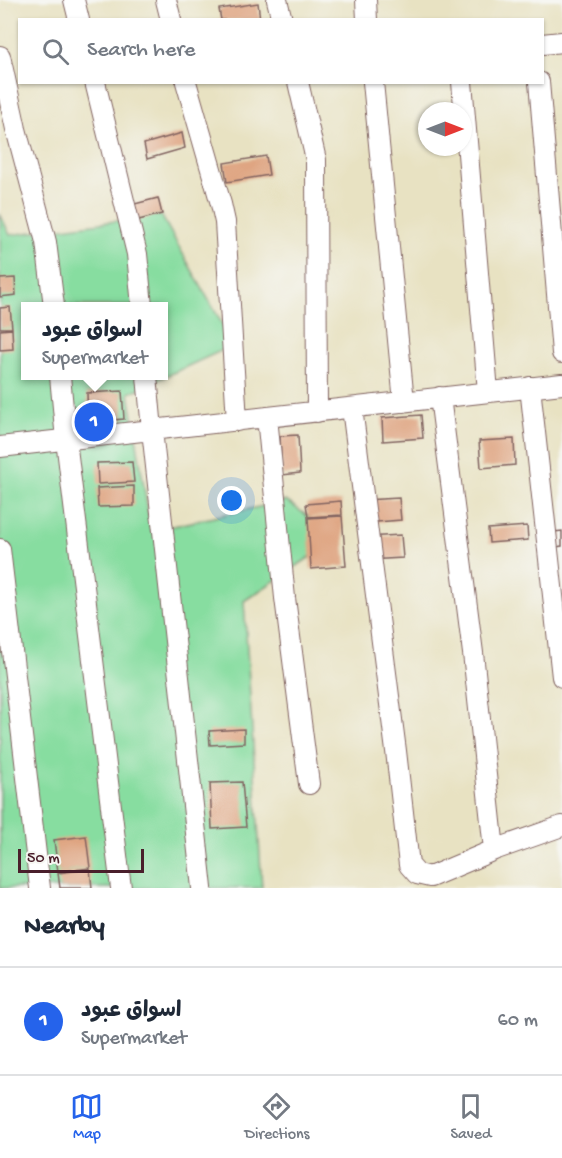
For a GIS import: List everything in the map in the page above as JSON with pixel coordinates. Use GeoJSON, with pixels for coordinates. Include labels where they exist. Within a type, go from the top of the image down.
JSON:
{"type":"FeatureCollection","features":[{"type":"Feature","properties":{"kind":"street"},"geometry":{"type":"LineString","coordinates":[[74,0],[78,18]]}},
{"type":"Feature","properties":{"kind":"street"},"geometry":{"type":"LineString","coordinates":[[166,0],[170,18]]}},
{"type":"Feature","properties":{"kind":"street"},"geometry":{"type":"LineString","coordinates":[[277,0],[282,18]]}},
{"type":"Feature","properties":{"kind":"street"},"geometry":{"type":"LineString","coordinates":[[366,0],[368,18]]}},
{"type":"Feature","properties":{"kind":"street"},"geometry":{"type":"LineString","coordinates":[[544,44],[562,42]]}},
{"type":"Feature","properties":{"kind":"street"},"geometry":{"type":"LineString","coordinates":[[0,56],[16,129],[46,242],[54,302]]}},
{"type":"Feature","properties":{"kind":"street"},"geometry":{"type":"LineString","coordinates":[[95,84],[137,254],[142,302]]}},
{"type":"Feature","properties":{"kind":"street"},"geometry":{"type":"LineString","coordinates":[[187,84],[225,222],[237,421]]}},
{"type":"Feature","properties":{"kind":"street"},"geometry":{"type":"LineString","coordinates":[[298,84],[316,160],[316,412]]}},
{"type":"Feature","properties":{"kind":"street"},"geometry":{"type":"LineString","coordinates":[[374,84],[404,402]]}},
{"type":"Feature","properties":{"kind":"street"},"geometry":{"type":"LineString","coordinates":[[462,84],[488,392]]}},
{"type":"Feature","properties":{"kind":"street"},"geometry":{"type":"LineString","coordinates":[[539,84],[562,353]]}},
{"type":"Feature","properties":{"kind":"street"},"geometry":{"type":"LineString","coordinates":[[60,380],[121,888]]}},
{"type":"Feature","properties":{"kind":"street"},"geometry":{"type":"LineString","coordinates":[[147,380],[202,888]]}},
{"type":"Feature","properties":{"kind":"street"},"geometry":{"type":"LineString","coordinates":[[0,447],[562,384]]}},
{"type":"Feature","properties":{"kind":"street"},"geometry":{"type":"LineString","coordinates":[[530,387],[562,677]]}},
{"type":"Feature","properties":{"kind":"street"},"geometry":{"type":"LineString","coordinates":[[440,398],[473,653],[494,850]]}},
{"type":"Feature","properties":{"kind":"street"},"geometry":{"type":"LineString","coordinates":[[352,408],[409,866],[417,874],[430,877],[494,850],[562,826]]}},
{"type":"Feature","properties":{"kind":"street"},"geometry":{"type":"LineString","coordinates":[[267,417],[285,598],[309,784]]}},
{"type":"Feature","properties":{"kind":"street"},"geometry":{"type":"LineString","coordinates":[[0,549],[40,888]]}},
{"type":"Feature","properties":{"kind":"green space"},"geometry":{"type":"Polygon","coordinates":[[[0,214],[10,235],[161,215],[234,345],[168,375],[168,302],[21,302],[21,380],[157,380],[129,393],[151,531],[286,501],[339,538],[244,601],[262,888],[0,888],[0,214]]]}},
{"type":"Feature","properties":{"kind":"building"},"geometry":{"type":"Polygon","coordinates":[[[258,3],[260,18],[221,18],[219,9],[258,3]]]}},
{"type":"Feature","properties":{"kind":"building"},"geometry":{"type":"Polygon","coordinates":[[[182,133],[185,148],[147,159],[144,144],[182,133]]]}},
{"type":"Feature","properties":{"kind":"building"},"geometry":{"type":"Polygon","coordinates":[[[266,156],[269,175],[227,182],[224,163],[266,156]]]}},
{"type":"Feature","properties":{"kind":"building"},"geometry":{"type":"Polygon","coordinates":[[[158,198],[162,214],[131,222],[127,206],[158,198]]]}},
{"type":"Feature","properties":{"kind":"building"},"geometry":{"type":"Polygon","coordinates":[[[15,278],[16,295],[0,297],[0,279],[15,278]]]}},
{"type":"Feature","properties":{"kind":"building"},"geometry":{"type":"Polygon","coordinates":[[[10,307],[12,328],[0,328],[0,308],[10,307]]]}},
{"type":"Feature","properties":{"kind":"building"},"geometry":{"type":"Polygon","coordinates":[[[12,329],[13,349],[0,350],[0,330],[12,329]]]}},
{"type":"Feature","properties":{"kind":"building"},"geometry":{"type":"Polygon","coordinates":[[[122,391],[124,419],[88,422],[87,393],[122,391]]]}},
{"type":"Feature","properties":{"kind":"building"},"geometry":{"type":"Polygon","coordinates":[[[421,415],[423,438],[383,441],[382,418],[421,415]]]}},
{"type":"Feature","properties":{"kind":"building"},"geometry":{"type":"Polygon","coordinates":[[[298,435],[300,473],[282,475],[280,436],[298,435]]]}},
{"type":"Feature","properties":{"kind":"building"},"geometry":{"type":"Polygon","coordinates":[[[514,439],[515,465],[481,468],[479,441],[514,439]]]}},
{"type":"Feature","properties":{"kind":"building"},"geometry":{"type":"Polygon","coordinates":[[[132,462],[134,482],[98,484],[97,463],[132,462]]]}},
{"type":"Feature","properties":{"kind":"building"},"geometry":{"type":"Polygon","coordinates":[[[134,486],[134,506],[98,507],[97,488],[134,486]]]}},
{"type":"Feature","properties":{"kind":"building"},"geometry":{"type":"Polygon","coordinates":[[[399,498],[401,520],[365,523],[364,500],[399,498]]]}},
{"type":"Feature","properties":{"kind":"building"},"geometry":{"type":"Polygon","coordinates":[[[341,501],[342,515],[308,517],[306,504],[341,501]]]}},
{"type":"Feature","properties":{"kind":"building"},"geometry":{"type":"Polygon","coordinates":[[[342,516],[346,566],[311,569],[308,518],[342,516]]]}},
{"type":"Feature","properties":{"kind":"building"},"geometry":{"type":"Polygon","coordinates":[[[527,526],[528,540],[489,543],[488,529],[527,526]]]}},
{"type":"Feature","properties":{"kind":"building"},"geometry":{"type":"Polygon","coordinates":[[[562,531],[562,546],[556,547],[554,532],[562,531]]]}},
{"type":"Feature","properties":{"kind":"building"},"geometry":{"type":"Polygon","coordinates":[[[401,535],[403,558],[367,560],[365,537],[401,535]]]}},
{"type":"Feature","properties":{"kind":"building"},"geometry":{"type":"Polygon","coordinates":[[[244,729],[244,743],[210,745],[209,731],[244,729]]]}},
{"type":"Feature","properties":{"kind":"building"},"geometry":{"type":"Polygon","coordinates":[[[242,782],[246,827],[212,829],[210,783],[242,782]]]}},
{"type":"Feature","properties":{"kind":"building"},"geometry":{"type":"Polygon","coordinates":[[[86,836],[90,868],[58,872],[54,840],[86,836]]]}},
{"type":"Feature","properties":{"kind":"building"},"geometry":{"type":"Polygon","coordinates":[[[90,869],[92,888],[60,888],[58,873],[90,869]]]}},
{"type":"Feature","properties":{"kind":"place","name":"اسواق عبود"},"geometry":{"type":"Point","coordinates":[94,422]}}]}
